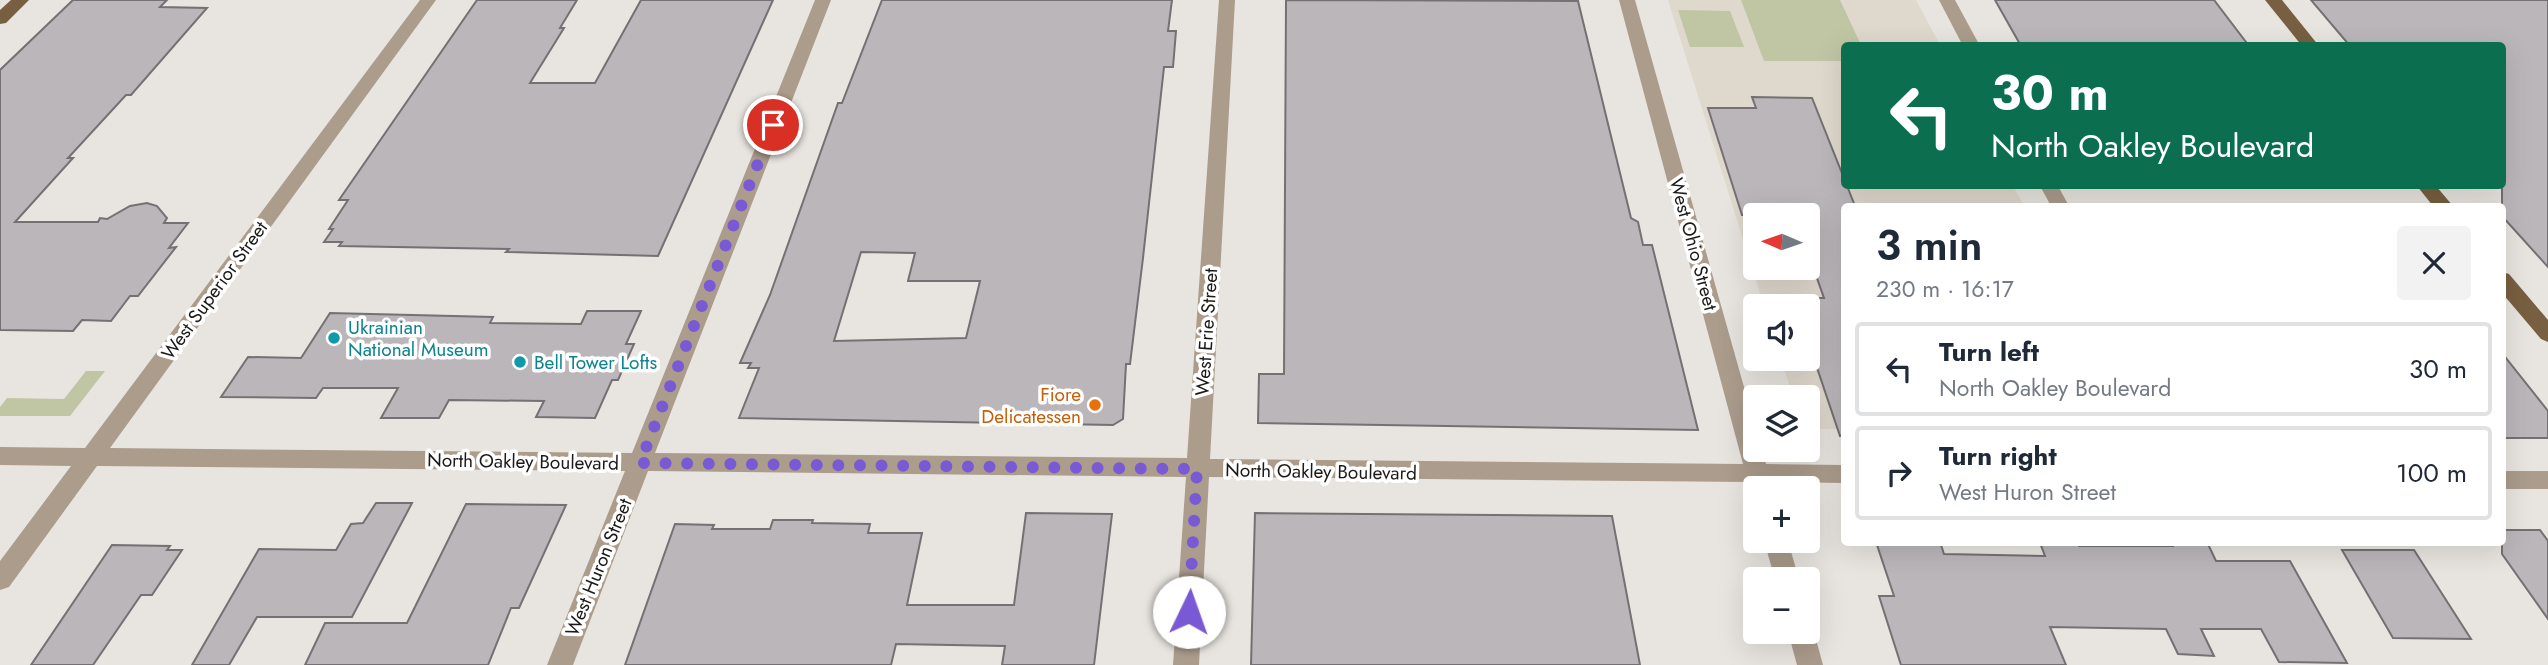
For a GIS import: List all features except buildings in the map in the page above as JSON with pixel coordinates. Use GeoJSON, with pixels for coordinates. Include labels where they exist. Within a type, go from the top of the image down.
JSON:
{"type":"FeatureCollection","features":[{"type":"Feature","properties":{"kind":"main road"},"geometry":{"type":"LineString","coordinates":[[0,19],[21,0]]}},
{"type":"Feature","properties":{"kind":"main road"},"geometry":{"type":"LineString","coordinates":[[2273,0],[2308,42]]}},
{"type":"Feature","properties":{"kind":"main road"},"geometry":{"type":"LineString","coordinates":[[2429,189],[2440,203]]}},
{"type":"Feature","properties":{"kind":"main road"},"geometry":{"type":"LineString","coordinates":[[2506,284],[2548,334]]}},
{"type":"Feature","properties":{"kind":"street","name":"West Superior Street"},"geometry":{"type":"LineString","coordinates":[[0,580],[428,0]]}},
{"type":"Feature","properties":{"kind":"street","name":"West Huron Street"},"geometry":{"type":"LineString","coordinates":[[559,665],[823,0]]}},
{"type":"Feature","properties":{"kind":"street","name":"West Erie Street"},"geometry":{"type":"LineString","coordinates":[[1186,665],[1227,0]]}},
{"type":"Feature","properties":{"kind":"street","name":"West Ohio Street"},"geometry":{"type":"LineString","coordinates":[[1628,0],[1759,476]]}},
{"type":"Feature","properties":{"kind":"street"},"geometry":{"type":"LineString","coordinates":[[1947,0],[1970,42]]}},
{"type":"Feature","properties":{"kind":"street","name":"North Oakley Boulevard"},"geometry":{"type":"LineString","coordinates":[[0,456],[1197,469],[1743,481]]}},
{"type":"Feature","properties":{"kind":"street","name":"North Oakley Boulevard"},"geometry":{"type":"LineString","coordinates":[[1820,476],[1841,474]]}},
{"type":"Feature","properties":{"kind":"street"},"geometry":{"type":"LineString","coordinates":[[2506,480],[2548,480]]}},
{"type":"Feature","properties":{"kind":"street"},"geometry":{"type":"LineString","coordinates":[[1804,644],[1810,665]]}},
{"type":"Feature","properties":{"kind":"shaded area"},"geometry":{"type":"Polygon","coordinates":[[[1668,0],[1916,0],[1938,42],[1841,42],[1841,189],[2015,189],[2022,203],[1841,203],[1841,429],[1820,429],[1820,385],[1789,385],[1785,371],[1820,371],[1820,294],[1760,294],[1756,280],[1820,280],[1820,203],[1743,203],[1743,239],[1668,0]]]}},
{"type":"Feature","properties":{"kind":"green space"},"geometry":{"type":"Polygon","coordinates":[[[1741,0],[1840,0],[1860,42],[1841,42],[1841,61],[1764,61],[1741,0]]]}},
{"type":"Feature","properties":{"kind":"green space"},"geometry":{"type":"Polygon","coordinates":[[[1678,10],[1730,11],[1744,47],[1690,47],[1678,10]]]}},
{"type":"Feature","properties":{"kind":"green space"},"geometry":{"type":"Polygon","coordinates":[[[86,371],[105,371],[70,416],[0,416],[0,407],[7,398],[64,399],[86,371]]]}},
{"type":"Feature","properties":{"kind":"place","name":"Ukrainian National Museum"},"geometry":{"type":"Point","coordinates":[334,338]}},
{"type":"Feature","properties":{"kind":"place","name":"Bell Tower Lofts"},"geometry":{"type":"Point","coordinates":[520,362]}},
{"type":"Feature","properties":{"kind":"place","name":"Fiore Delicatessen"},"geometry":{"type":"Point","coordinates":[1095,405]}},
{"type":"Feature","properties":{"kind":"route"},"geometry":{"type":"LineString","coordinates":[[773,125],[640,463],[1197,469],[1189,612]]}}]}
